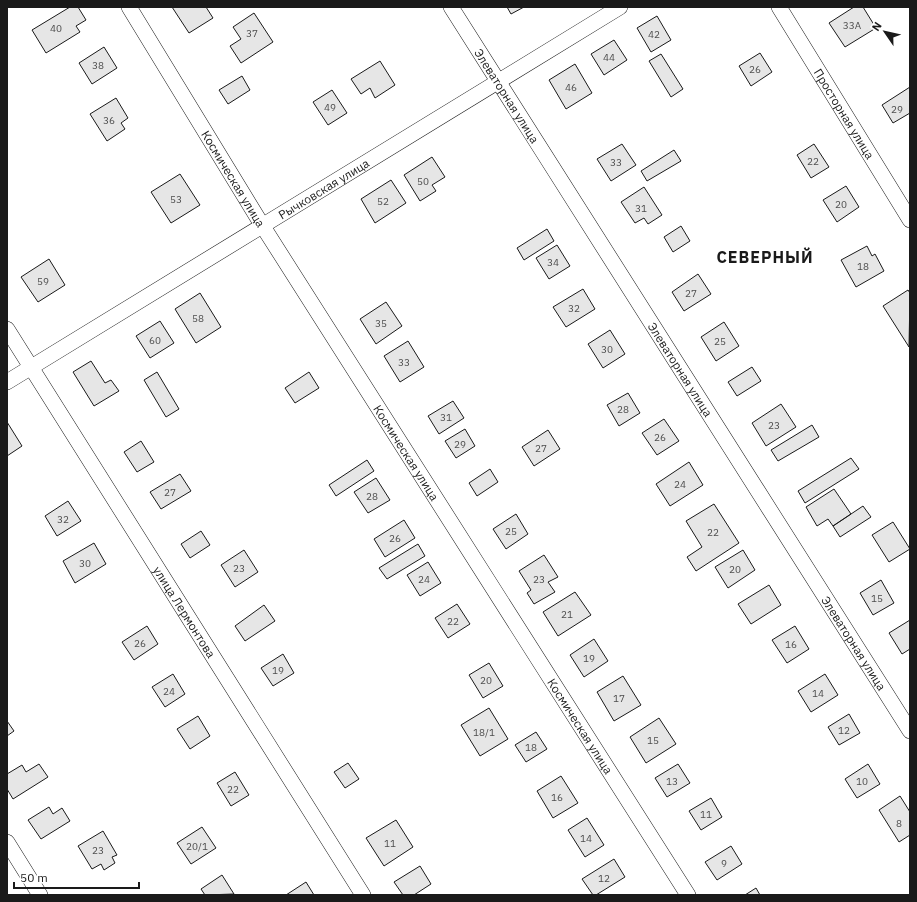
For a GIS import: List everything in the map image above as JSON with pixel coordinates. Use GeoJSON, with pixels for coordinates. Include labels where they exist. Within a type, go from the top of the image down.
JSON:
{"type":"FeatureCollection","features":[{"type":"Feature","properties":{"kind":"street","name":"Космическая улица"},"geometry":{"type":"LineString","coordinates":[[129,7],[262,225],[688,895]]}},
{"type":"Feature","properties":{"kind":"street","name":"Элеваторная улица"},"geometry":{"type":"LineString","coordinates":[[451,7],[910,731]]}},
{"type":"Feature","properties":{"kind":"street","name":"Рычковская улица"},"geometry":{"type":"LineString","coordinates":[[7,382],[620,7]]}},
{"type":"Feature","properties":{"kind":"street","name":"Просторная улица"},"geometry":{"type":"LineString","coordinates":[[779,7],[910,220]]}},
{"type":"Feature","properties":{"kind":"street","name":"улица Лермонтова"},"geometry":{"type":"LineString","coordinates":[[7,329],[363,895]]}},
{"type":"Feature","properties":{"kind":"street"},"geometry":{"type":"LineString","coordinates":[[7,842],[40,895]]}},
{"type":"Feature","properties":{"kind":"building"},"geometry":{"type":"Polygon","coordinates":[[[70,7],[78,7],[86,20],[76,26],[80,32],[46,53],[32,30],[70,7]]]}},
{"type":"Feature","properties":{"kind":"building"},"geometry":{"type":"Polygon","coordinates":[[[172,7],[206,7],[213,18],[189,33],[172,7]]]}},
{"type":"Feature","properties":{"kind":"building"},"geometry":{"type":"Polygon","coordinates":[[[507,7],[524,7],[511,14],[507,7]]]}},
{"type":"Feature","properties":{"kind":"building"},"geometry":{"type":"Polygon","coordinates":[[[854,7],[863,7],[876,28],[845,47],[829,23],[854,7]]]}},
{"type":"Feature","properties":{"kind":"building"},"geometry":{"type":"Polygon","coordinates":[[[254,13],[273,42],[241,63],[230,46],[241,39],[233,27],[254,13]]]}},
{"type":"Feature","properties":{"kind":"building"},"geometry":{"type":"Polygon","coordinates":[[[657,16],[671,40],[651,52],[637,28],[657,16]]]}},
{"type":"Feature","properties":{"kind":"building"},"geometry":{"type":"Polygon","coordinates":[[[614,40],[627,60],[604,75],[591,54],[614,40]]]}},
{"type":"Feature","properties":{"kind":"building"},"geometry":{"type":"Polygon","coordinates":[[[104,47],[117,68],[92,84],[79,63],[104,47]]]}},
{"type":"Feature","properties":{"kind":"building"},"geometry":{"type":"Polygon","coordinates":[[[760,53],[772,72],[751,86],[739,66],[760,53]]]}},
{"type":"Feature","properties":{"kind":"building"},"geometry":{"type":"Polygon","coordinates":[[[661,54],[683,89],[671,97],[649,61],[661,54]]]}},
{"type":"Feature","properties":{"kind":"building"},"geometry":{"type":"Polygon","coordinates":[[[380,61],[395,85],[375,98],[370,88],[361,94],[351,79],[380,61]]]}},
{"type":"Feature","properties":{"kind":"building"},"geometry":{"type":"Polygon","coordinates":[[[575,64],[592,93],[566,109],[549,80],[575,64]]]}},
{"type":"Feature","properties":{"kind":"building"},"geometry":{"type":"Polygon","coordinates":[[[242,76],[250,90],[228,104],[219,90],[242,76]]]}},
{"type":"Feature","properties":{"kind":"building"},"geometry":{"type":"Polygon","coordinates":[[[910,87],[910,113],[893,123],[882,105],[910,87]]]}},
{"type":"Feature","properties":{"kind":"building"},"geometry":{"type":"Polygon","coordinates":[[[332,90],[347,113],[328,125],[313,102],[332,90]]]}},
{"type":"Feature","properties":{"kind":"building"},"geometry":{"type":"Polygon","coordinates":[[[116,98],[128,118],[121,123],[125,129],[107,141],[90,114],[116,98]]]}},
{"type":"Feature","properties":{"kind":"building"},"geometry":{"type":"Polygon","coordinates":[[[622,144],[636,165],[611,181],[597,159],[622,144]]]}},
{"type":"Feature","properties":{"kind":"building"},"geometry":{"type":"Polygon","coordinates":[[[814,144],[829,167],[811,178],[797,155],[814,144]]]}},
{"type":"Feature","properties":{"kind":"building"},"geometry":{"type":"Polygon","coordinates":[[[674,150],[681,161],[647,181],[641,171],[674,150]]]}},
{"type":"Feature","properties":{"kind":"building"},"geometry":{"type":"Polygon","coordinates":[[[432,157],[445,177],[432,185],[436,191],[420,201],[404,175],[432,157]]]}},
{"type":"Feature","properties":{"kind":"building"},"geometry":{"type":"Polygon","coordinates":[[[180,174],[200,205],[171,223],[151,192],[180,174]]]}},
{"type":"Feature","properties":{"kind":"building"},"geometry":{"type":"Polygon","coordinates":[[[391,180],[406,203],[375,223],[361,199],[391,180]]]}},
{"type":"Feature","properties":{"kind":"building"},"geometry":{"type":"Polygon","coordinates":[[[846,186],[859,207],[837,222],[823,200],[846,186]]]}},
{"type":"Feature","properties":{"kind":"building"},"geometry":{"type":"Polygon","coordinates":[[[644,187],[662,215],[648,224],[644,218],[635,223],[621,202],[644,187]]]}},
{"type":"Feature","properties":{"kind":"building"},"geometry":{"type":"Polygon","coordinates":[[[681,226],[690,241],[673,252],[664,237],[681,226]]]}},
{"type":"Feature","properties":{"kind":"building"},"geometry":{"type":"Polygon","coordinates":[[[547,229],[554,241],[524,260],[517,248],[547,229]]]}},
{"type":"Feature","properties":{"kind":"building"},"geometry":{"type":"Polygon","coordinates":[[[557,245],[570,266],[549,279],[536,258],[557,245]]]}},
{"type":"Feature","properties":{"kind":"building"},"geometry":{"type":"Polygon","coordinates":[[[867,246],[872,256],[875,254],[884,271],[856,287],[841,260],[867,246]]]}},
{"type":"Feature","properties":{"kind":"building"},"geometry":{"type":"Polygon","coordinates":[[[49,259],[65,285],[38,302],[21,277],[49,259]]]}},
{"type":"Feature","properties":{"kind":"building"},"geometry":{"type":"Polygon","coordinates":[[[698,274],[711,294],[684,311],[672,292],[698,274]]]}},
{"type":"Feature","properties":{"kind":"building"},"geometry":{"type":"Polygon","coordinates":[[[583,289],[595,309],[566,327],[553,307],[583,289]]]}},
{"type":"Feature","properties":{"kind":"building"},"geometry":{"type":"Polygon","coordinates":[[[908,290],[910,293],[909,347],[883,306],[908,290]]]}},
{"type":"Feature","properties":{"kind":"building"},"geometry":{"type":"Polygon","coordinates":[[[200,293],[221,327],[196,343],[175,309],[200,293]]]}},
{"type":"Feature","properties":{"kind":"building"},"geometry":{"type":"Polygon","coordinates":[[[386,302],[402,326],[376,344],[360,319],[386,302]]]}},
{"type":"Feature","properties":{"kind":"building"},"geometry":{"type":"Polygon","coordinates":[[[160,321],[174,343],[150,358],[136,336],[160,321]]]}},
{"type":"Feature","properties":{"kind":"building"},"geometry":{"type":"Polygon","coordinates":[[[724,322],[739,346],[716,361],[701,337],[724,322]]]}},
{"type":"Feature","properties":{"kind":"building"},"geometry":{"type":"Polygon","coordinates":[[[610,330],[625,354],[603,368],[588,344],[610,330]]]}},
{"type":"Feature","properties":{"kind":"building"},"geometry":{"type":"Polygon","coordinates":[[[408,341],[424,367],[400,382],[384,356],[408,341]]]}},
{"type":"Feature","properties":{"kind":"building"},"geometry":{"type":"Polygon","coordinates":[[[91,361],[105,383],[111,380],[119,391],[94,406],[73,372],[91,361]]]}},
{"type":"Feature","properties":{"kind":"building"},"geometry":{"type":"Polygon","coordinates":[[[752,367],[761,381],[737,396],[728,382],[752,367]]]}},
{"type":"Feature","properties":{"kind":"building"},"geometry":{"type":"Polygon","coordinates":[[[157,372],[179,409],[166,417],[144,380],[157,372]]]}},
{"type":"Feature","properties":{"kind":"building"},"geometry":{"type":"Polygon","coordinates":[[[309,372],[319,388],[295,403],[285,388],[309,372]]]}},
{"type":"Feature","properties":{"kind":"building"},"geometry":{"type":"Polygon","coordinates":[[[628,393],[640,413],[619,426],[607,405],[628,393]]]}},
{"type":"Feature","properties":{"kind":"building"},"geometry":{"type":"Polygon","coordinates":[[[453,401],[464,418],[439,434],[428,416],[453,401]]]}},
{"type":"Feature","properties":{"kind":"building"},"geometry":{"type":"Polygon","coordinates":[[[781,404],[796,427],[766,446],[752,423],[781,404]]]}},
{"type":"Feature","properties":{"kind":"building"},"geometry":{"type":"Polygon","coordinates":[[[664,419],[679,441],[657,455],[642,433],[664,419]]]}},
{"type":"Feature","properties":{"kind":"building"},"geometry":{"type":"Polygon","coordinates":[[[7,422],[22,446],[7,456],[7,422]]]}},
{"type":"Feature","properties":{"kind":"building"},"geometry":{"type":"Polygon","coordinates":[[[812,425],[819,437],[778,461],[771,450],[812,425]]]}},
{"type":"Feature","properties":{"kind":"building"},"geometry":{"type":"Polygon","coordinates":[[[465,429],[475,446],[456,458],[445,441],[465,429]]]}},
{"type":"Feature","properties":{"kind":"building"},"geometry":{"type":"Polygon","coordinates":[[[548,430],[560,449],[534,466],[522,447],[548,430]]]}},
{"type":"Feature","properties":{"kind":"building"},"geometry":{"type":"Polygon","coordinates":[[[141,441],[154,462],[137,472],[124,452],[141,441]]]}},
{"type":"Feature","properties":{"kind":"building"},"geometry":{"type":"Polygon","coordinates":[[[851,458],[859,469],[805,503],[798,491],[851,458]]]}},
{"type":"Feature","properties":{"kind":"building"},"geometry":{"type":"Polygon","coordinates":[[[367,460],[374,471],[336,496],[329,485],[367,460]]]}},
{"type":"Feature","properties":{"kind":"building"},"geometry":{"type":"Polygon","coordinates":[[[689,462],[703,485],[670,506],[656,484],[689,462]]]}},
{"type":"Feature","properties":{"kind":"building"},"geometry":{"type":"Polygon","coordinates":[[[490,469],[498,482],[477,496],[469,483],[490,469]]]}},
{"type":"Feature","properties":{"kind":"building"},"geometry":{"type":"Polygon","coordinates":[[[180,474],[191,491],[161,509],[150,492],[180,474]]]}},
{"type":"Feature","properties":{"kind":"building"},"geometry":{"type":"Polygon","coordinates":[[[376,478],[390,500],[368,513],[354,492],[376,478]]]}},
{"type":"Feature","properties":{"kind":"building"},"geometry":{"type":"Polygon","coordinates":[[[834,489],[851,514],[833,526],[828,519],[817,526],[806,507],[834,489]]]}},
{"type":"Feature","properties":{"kind":"building"},"geometry":{"type":"Polygon","coordinates":[[[68,501],[81,521],[57,536],[45,516],[68,501]]]}},
{"type":"Feature","properties":{"kind":"building"},"geometry":{"type":"Polygon","coordinates":[[[714,504],[739,543],[696,571],[687,557],[702,547],[686,521],[714,504]]]}},
{"type":"Feature","properties":{"kind":"building"},"geometry":{"type":"Polygon","coordinates":[[[863,506],[871,517],[840,537],[833,526],[863,506]]]}},
{"type":"Feature","properties":{"kind":"building"},"geometry":{"type":"Polygon","coordinates":[[[516,514],[528,534],[506,549],[493,529],[516,514]]]}},
{"type":"Feature","properties":{"kind":"building"},"geometry":{"type":"Polygon","coordinates":[[[404,520],[415,538],[385,557],[374,539],[404,520]]]}},
{"type":"Feature","properties":{"kind":"building"},"geometry":{"type":"Polygon","coordinates":[[[893,522],[910,549],[889,562],[872,535],[893,522]]]}},
{"type":"Feature","properties":{"kind":"building"},"geometry":{"type":"Polygon","coordinates":[[[201,531],[210,545],[190,558],[181,544],[201,531]]]}},
{"type":"Feature","properties":{"kind":"building"},"geometry":{"type":"Polygon","coordinates":[[[94,543],[106,564],[75,583],[63,561],[94,543]]]}},
{"type":"Feature","properties":{"kind":"building"},"geometry":{"type":"Polygon","coordinates":[[[418,544],[425,556],[387,579],[379,568],[418,544]]]}},
{"type":"Feature","properties":{"kind":"building"},"geometry":{"type":"Polygon","coordinates":[[[244,550],[258,572],[235,587],[221,565],[244,550]]]}},
{"type":"Feature","properties":{"kind":"building"},"geometry":{"type":"Polygon","coordinates":[[[743,550],[755,570],[728,588],[715,567],[743,550]]]}},
{"type":"Feature","properties":{"kind":"building"},"geometry":{"type":"Polygon","coordinates":[[[544,555],[558,577],[548,582],[555,592],[534,604],[527,593],[531,590],[519,571],[544,555]]]}},
{"type":"Feature","properties":{"kind":"building"},"geometry":{"type":"Polygon","coordinates":[[[428,562],[441,583],[420,596],[407,575],[428,562]]]}},
{"type":"Feature","properties":{"kind":"building"},"geometry":{"type":"Polygon","coordinates":[[[881,580],[894,603],[873,615],[860,593],[881,580]]]}},
{"type":"Feature","properties":{"kind":"building"},"geometry":{"type":"Polygon","coordinates":[[[769,585],[781,605],[751,624],[738,604],[769,585]]]}},
{"type":"Feature","properties":{"kind":"building"},"geometry":{"type":"Polygon","coordinates":[[[575,592],[591,615],[558,636],[543,612],[575,592]]]}},
{"type":"Feature","properties":{"kind":"building"},"geometry":{"type":"Polygon","coordinates":[[[457,604],[470,624],[448,638],[435,618],[457,604]]]}},
{"type":"Feature","properties":{"kind":"building"},"geometry":{"type":"Polygon","coordinates":[[[264,605],[275,621],[245,641],[235,626],[264,605]]]}},
{"type":"Feature","properties":{"kind":"building"},"geometry":{"type":"Polygon","coordinates":[[[910,620],[910,649],[902,654],[889,633],[910,620]]]}},
{"type":"Feature","properties":{"kind":"building"},"geometry":{"type":"Polygon","coordinates":[[[147,626],[158,644],[134,660],[122,642],[147,626]]]}},
{"type":"Feature","properties":{"kind":"building"},"geometry":{"type":"Polygon","coordinates":[[[795,626],[809,649],[787,663],[772,640],[795,626]]]}},
{"type":"Feature","properties":{"kind":"building"},"geometry":{"type":"Polygon","coordinates":[[[594,639],[608,661],[584,677],[570,655],[594,639]]]}},
{"type":"Feature","properties":{"kind":"building"},"geometry":{"type":"Polygon","coordinates":[[[283,654],[294,673],[273,686],[261,668],[283,654]]]}},
{"type":"Feature","properties":{"kind":"building"},"geometry":{"type":"Polygon","coordinates":[[[489,663],[503,686],[483,698],[469,675],[489,663]]]}},
{"type":"Feature","properties":{"kind":"building"},"geometry":{"type":"Polygon","coordinates":[[[173,674],[185,694],[165,707],[152,687],[173,674]]]}},
{"type":"Feature","properties":{"kind":"building"},"geometry":{"type":"Polygon","coordinates":[[[825,674],[838,695],[811,712],[798,691],[825,674]]]}},
{"type":"Feature","properties":{"kind":"building"},"geometry":{"type":"Polygon","coordinates":[[[623,676],[641,705],[614,721],[597,692],[623,676]]]}},
{"type":"Feature","properties":{"kind":"building"},"geometry":{"type":"Polygon","coordinates":[[[489,708],[508,739],[480,756],[461,725],[489,708]]]}},
{"type":"Feature","properties":{"kind":"building"},"geometry":{"type":"Polygon","coordinates":[[[849,714],[860,733],[839,745],[828,727],[849,714]]]}},
{"type":"Feature","properties":{"kind":"building"},"geometry":{"type":"Polygon","coordinates":[[[198,716],[210,736],[190,749],[177,729],[198,716]]]}},
{"type":"Feature","properties":{"kind":"building"},"geometry":{"type":"Polygon","coordinates":[[[659,718],[676,744],[646,763],[630,737],[659,718]]]}},
{"type":"Feature","properties":{"kind":"building"},"geometry":{"type":"Polygon","coordinates":[[[7,721],[14,731],[7,736],[7,721]]]}},
{"type":"Feature","properties":{"kind":"building"},"geometry":{"type":"Polygon","coordinates":[[[536,732],[547,749],[526,762],[515,745],[536,732]]]}},
{"type":"Feature","properties":{"kind":"building"},"geometry":{"type":"Polygon","coordinates":[[[348,763],[359,779],[345,788],[334,772],[348,763]]]}},
{"type":"Feature","properties":{"kind":"building"},"geometry":{"type":"Polygon","coordinates":[[[39,764],[48,777],[13,799],[7,789],[7,774],[22,765],[26,772],[39,764]]]}},
{"type":"Feature","properties":{"kind":"building"},"geometry":{"type":"Polygon","coordinates":[[[678,764],[690,783],[667,797],[655,778],[678,764]]]}},
{"type":"Feature","properties":{"kind":"building"},"geometry":{"type":"Polygon","coordinates":[[[868,764],[880,784],[857,798],[845,779],[868,764]]]}},
{"type":"Feature","properties":{"kind":"building"},"geometry":{"type":"Polygon","coordinates":[[[235,772],[249,795],[231,806],[217,783],[235,772]]]}},
{"type":"Feature","properties":{"kind":"building"},"geometry":{"type":"Polygon","coordinates":[[[561,776],[578,803],[553,818],[537,791],[561,776]]]}},
{"type":"Feature","properties":{"kind":"building"},"geometry":{"type":"Polygon","coordinates":[[[900,796],[910,812],[910,835],[899,842],[879,810],[900,796]]]}},
{"type":"Feature","properties":{"kind":"building"},"geometry":{"type":"Polygon","coordinates":[[[711,798],[722,817],[701,830],[689,811],[711,798]]]}},
{"type":"Feature","properties":{"kind":"building"},"geometry":{"type":"Polygon","coordinates":[[[49,807],[53,814],[62,808],[70,821],[41,839],[28,820],[49,807]]]}},
{"type":"Feature","properties":{"kind":"building"},"geometry":{"type":"Polygon","coordinates":[[[587,818],[604,845],[585,857],[568,830],[587,818]]]}},
{"type":"Feature","properties":{"kind":"building"},"geometry":{"type":"Polygon","coordinates":[[[396,820],[413,847],[384,866],[366,838],[396,820]]]}},
{"type":"Feature","properties":{"kind":"building"},"geometry":{"type":"Polygon","coordinates":[[[202,827],[216,848],[191,864],[177,843],[202,827]]]}},
{"type":"Feature","properties":{"kind":"building"},"geometry":{"type":"Polygon","coordinates":[[[103,831],[117,855],[112,857],[115,863],[104,870],[101,864],[92,869],[78,846],[103,831]]]}},
{"type":"Feature","properties":{"kind":"building"},"geometry":{"type":"Polygon","coordinates":[[[731,846],[742,864],[717,880],[705,862],[731,846]]]}},
{"type":"Feature","properties":{"kind":"building"},"geometry":{"type":"Polygon","coordinates":[[[614,859],[625,877],[596,895],[593,895],[582,879],[614,859]]]}},
{"type":"Feature","properties":{"kind":"building"},"geometry":{"type":"Polygon","coordinates":[[[420,866],[431,884],[414,895],[403,895],[394,882],[420,866]]]}},
{"type":"Feature","properties":{"kind":"building"},"geometry":{"type":"Polygon","coordinates":[[[222,875],[234,894],[205,895],[201,889],[222,875]]]}},
{"type":"Feature","properties":{"kind":"building"},"geometry":{"type":"Polygon","coordinates":[[[306,882],[314,895],[286,895],[306,882]]]}},
{"type":"Feature","properties":{"kind":"building"},"geometry":{"type":"Polygon","coordinates":[[[756,888],[760,895],[745,895],[756,888]]]}},
{"type":"Feature","properties":{"kind":"district","name":"СЕВЕРНЫЙ"},"geometry":{"type":"Point","coordinates":[765,257]}}]}
